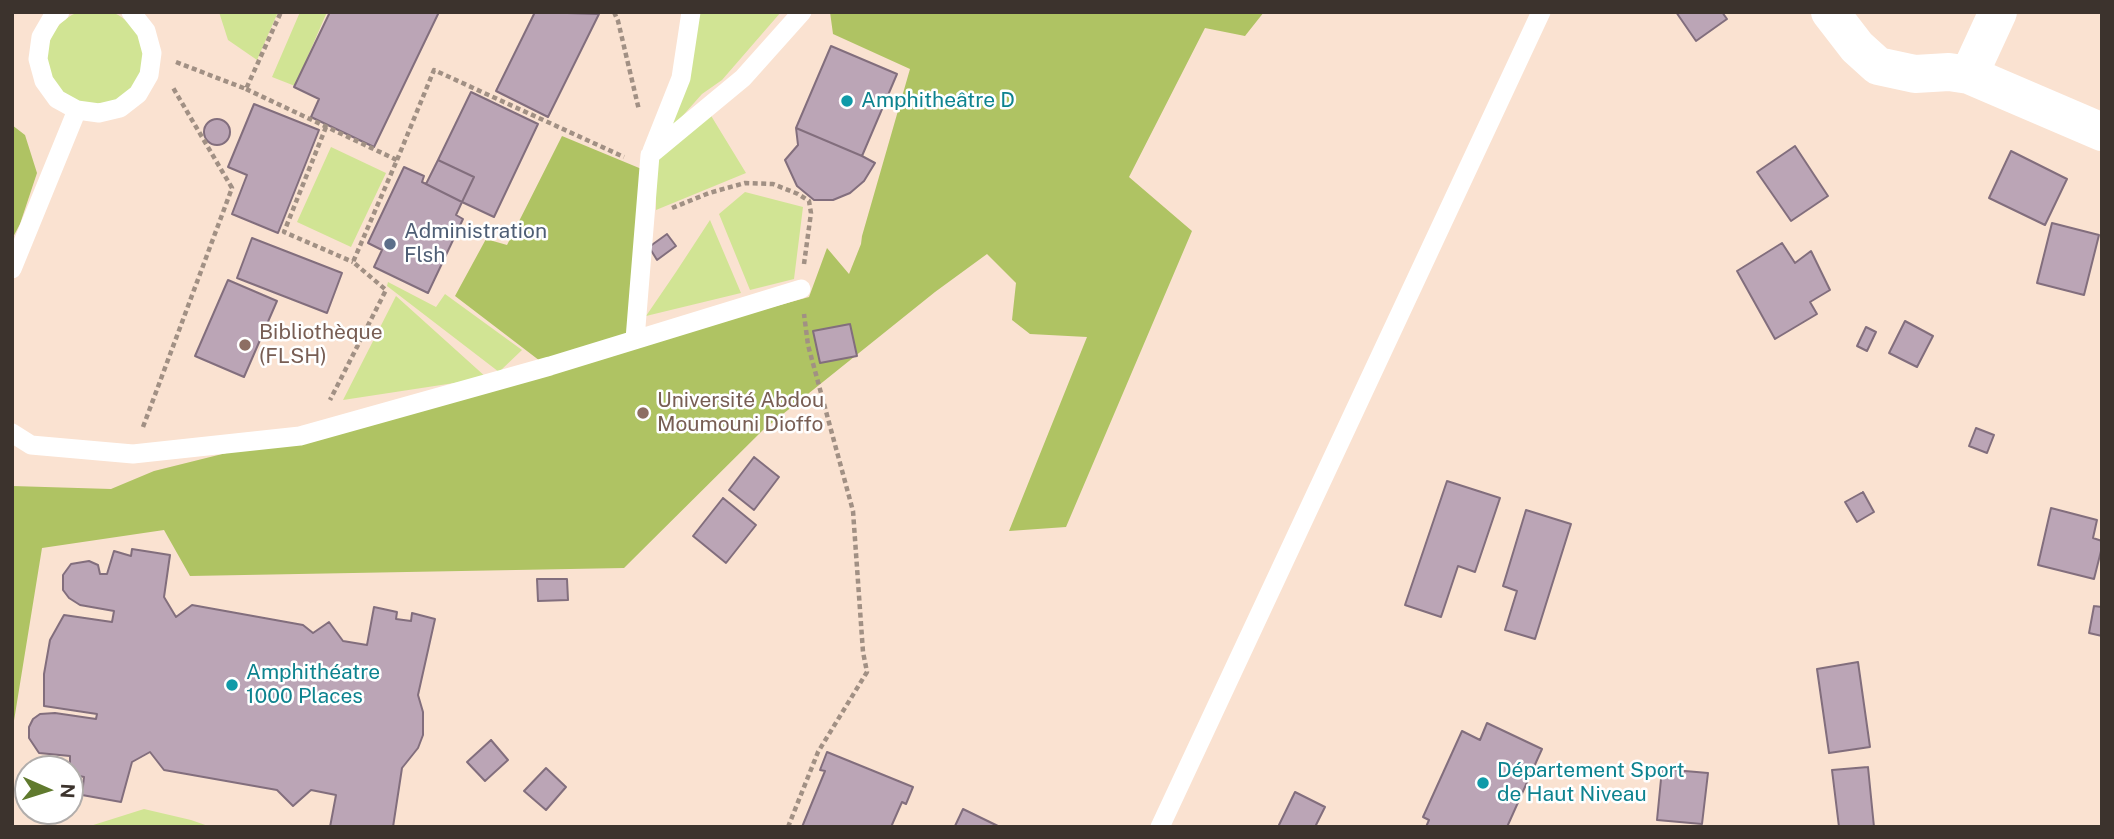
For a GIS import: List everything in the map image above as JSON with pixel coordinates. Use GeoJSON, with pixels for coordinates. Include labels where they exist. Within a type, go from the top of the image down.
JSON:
{"type":"FeatureCollection","features":[{"type":"Feature","properties":{"kind":"street"},"geometry":{"type":"LineString","coordinates":[[1830,12],[1857,47],[1878,66],[1916,74],[1949,72],[1969,75],[2102,132]]}},
{"type":"Feature","properties":{"kind":"street"},"geometry":{"type":"LineString","coordinates":[[1969,75],[1997,12]]}},
{"type":"Feature","properties":{"kind":"lane"},"geometry":{"type":"LineString","coordinates":[[60,12],[52,18],[41,37],[38,60],[44,81],[57,99],[77,110],[99,113],[120,108],[138,94],[149,75],[152,52],[146,31],[131,12]]}},
{"type":"Feature","properties":{"kind":"lane"},"geometry":{"type":"LineString","coordinates":[[635,339],[649,162],[681,78],[691,12]]}},
{"type":"Feature","properties":{"kind":"lane"},"geometry":{"type":"LineString","coordinates":[[649,162],[743,78],[802,12]]}},
{"type":"Feature","properties":{"kind":"lane"},"geometry":{"type":"LineString","coordinates":[[1160,827],[1541,12]]}},
{"type":"Feature","properties":{"kind":"lane"},"geometry":{"type":"LineString","coordinates":[[12,269],[77,110]]}},
{"type":"Feature","properties":{"kind":"lane"},"geometry":{"type":"LineString","coordinates":[[12,433],[21,445],[133,453],[300,436],[550,366],[801,289]]}},
{"type":"Feature","properties":{"kind":"path"},"geometry":{"type":"LineString","coordinates":[[246,89],[281,12]]}},
{"type":"Feature","properties":{"kind":"path"},"geometry":{"type":"LineString","coordinates":[[614,12],[649,162]]}},
{"type":"Feature","properties":{"kind":"path"},"geometry":{"type":"LineString","coordinates":[[152,52],[246,89],[397,160]]}},
{"type":"Feature","properties":{"kind":"path"},"geometry":{"type":"LineString","coordinates":[[133,453],[232,188],[152,52]]}},
{"type":"Feature","properties":{"kind":"path"},"geometry":{"type":"LineString","coordinates":[[353,262],[434,70],[649,162]]}},
{"type":"Feature","properties":{"kind":"path"},"geometry":{"type":"LineString","coordinates":[[314,432],[386,290],[353,262],[284,232],[326,127]]}},
{"type":"Feature","properties":{"kind":"path"},"geometry":{"type":"LineString","coordinates":[[646,218],[709,193],[745,183],[773,184],[798,194],[808,201],[811,213],[801,289],[808,345],[853,511],[863,652],[867,672],[818,752],[788,827]]}},
{"type":"Feature","properties":{"kind":"green space"},"geometry":{"type":"Polygon","coordinates":[[[95,9],[113,13],[129,23],[139,39],[143,57],[139,75],[129,91],[113,101],[95,105],[77,101],[61,91],[51,75],[47,57],[51,39],[61,23],[77,13],[95,9]]]}},
{"type":"Feature","properties":{"kind":"green space"},"geometry":{"type":"Polygon","coordinates":[[[219,12],[278,12],[257,60],[228,40],[219,12]]]}},
{"type":"Feature","properties":{"kind":"green space"},"geometry":{"type":"Polygon","coordinates":[[[300,12],[327,12],[295,86],[272,77],[300,12]]]}},
{"type":"Feature","properties":{"kind":"green space"},"geometry":{"type":"Polygon","coordinates":[[[696,12],[781,12],[722,80],[702,94],[663,138],[696,12]]]}},
{"type":"Feature","properties":{"kind":"green space"},"geometry":{"type":"Polygon","coordinates":[[[830,12],[1264,12],[1245,36],[1205,28],[1129,177],[1192,231],[1066,527],[1009,531],[1087,337],[1030,334],[1012,320],[1016,283],[987,254],[935,292],[763,430],[624,568],[190,576],[164,530],[42,548],[12,733],[12,486],[111,489],[154,471],[391,412],[809,297],[827,248],[849,274],[861,244],[910,69],[833,34],[830,12]]]}},
{"type":"Feature","properties":{"kind":"green space"},"geometry":{"type":"Polygon","coordinates":[[[710,114],[746,173],[656,210],[656,158],[710,114]]]}},
{"type":"Feature","properties":{"kind":"green space"},"geometry":{"type":"Polygon","coordinates":[[[12,125],[25,135],[37,173],[20,224],[12,239],[12,125]]]}},
{"type":"Feature","properties":{"kind":"green space"},"geometry":{"type":"Polygon","coordinates":[[[562,136],[644,170],[632,338],[544,364],[455,296],[486,239],[507,245],[562,136]]]}},
{"type":"Feature","properties":{"kind":"green space"},"geometry":{"type":"Polygon","coordinates":[[[331,147],[386,173],[351,247],[297,222],[331,147]]]}},
{"type":"Feature","properties":{"kind":"green space"},"geometry":{"type":"Polygon","coordinates":[[[745,192],[803,207],[794,279],[750,290],[719,214],[745,192]]]}},
{"type":"Feature","properties":{"kind":"green space"},"geometry":{"type":"Polygon","coordinates":[[[710,220],[741,293],[646,316],[676,272],[710,220]]]}},
{"type":"Feature","properties":{"kind":"green space"},"geometry":{"type":"Polygon","coordinates":[[[388,282],[436,307],[445,294],[522,350],[499,372],[387,286],[388,282]]]}},
{"type":"Feature","properties":{"kind":"green space"},"geometry":{"type":"Polygon","coordinates":[[[396,296],[487,378],[343,400],[396,296]]]}},
{"type":"Feature","properties":{"kind":"green space"},"geometry":{"type":"Polygon","coordinates":[[[144,809],[191,820],[211,827],[87,827],[144,809]]]}},
{"type":"Feature","properties":{"kind":"building"},"geometry":{"type":"Polygon","coordinates":[[[330,12],[439,12],[374,147],[311,117],[319,99],[294,87],[330,12]]]}},
{"type":"Feature","properties":{"kind":"building"},"geometry":{"type":"Polygon","coordinates":[[[535,12],[599,14],[548,117],[496,91],[535,12]]]}},
{"type":"Feature","properties":{"kind":"building"},"geometry":{"type":"Polygon","coordinates":[[[1676,12],[1722,12],[1727,19],[1696,41],[1676,12]]]}},
{"type":"Feature","properties":{"kind":"building","name":"Amphitheâtre D"},"geometry":{"type":"Polygon","coordinates":[[[831,46],[897,74],[862,156],[796,128],[831,46]]]}},
{"type":"Feature","properties":{"kind":"building"},"geometry":{"type":"Polygon","coordinates":[[[471,92],[538,124],[494,217],[462,202],[474,177],[438,160],[471,92]]]}},
{"type":"Feature","properties":{"kind":"building"},"geometry":{"type":"Polygon","coordinates":[[[254,104],[319,130],[278,233],[232,214],[247,175],[228,167],[254,104]]]}},
{"type":"Feature","properties":{"kind":"building"},"geometry":{"type":"Polygon","coordinates":[[[217,119],[226,123],[230,132],[226,141],[217,145],[208,141],[204,132],[208,123],[217,119]]]}},
{"type":"Feature","properties":{"kind":"building"},"geometry":{"type":"Polygon","coordinates":[[[796,128],[875,163],[864,181],[850,193],[833,200],[814,200],[797,186],[785,160],[798,145],[796,128]]]}},
{"type":"Feature","properties":{"kind":"building"},"geometry":{"type":"Polygon","coordinates":[[[1795,146],[1828,196],[1791,221],[1757,172],[1795,146]]]}},
{"type":"Feature","properties":{"kind":"building"},"geometry":{"type":"Polygon","coordinates":[[[2011,151],[2067,179],[2045,225],[1989,198],[2011,151]]]}},
{"type":"Feature","properties":{"kind":"building"},"geometry":{"type":"Polygon","coordinates":[[[438,160],[474,177],[462,202],[426,184],[438,160]]]}},
{"type":"Feature","properties":{"kind":"building"},"geometry":{"type":"Polygon","coordinates":[[[404,167],[424,176],[422,182],[462,202],[456,215],[463,219],[428,293],[374,267],[382,250],[368,243],[404,167]]]}},
{"type":"Feature","properties":{"kind":"building"},"geometry":{"type":"Polygon","coordinates":[[[2052,223],[2099,235],[2084,295],[2037,283],[2052,223]]]}},
{"type":"Feature","properties":{"kind":"building"},"geometry":{"type":"Polygon","coordinates":[[[667,234],[676,246],[657,260],[649,247],[667,234]]]}},
{"type":"Feature","properties":{"kind":"building"},"geometry":{"type":"Polygon","coordinates":[[[252,238],[342,273],[327,313],[237,278],[252,238]]]}},
{"type":"Feature","properties":{"kind":"building"},"geometry":{"type":"Polygon","coordinates":[[[1782,243],[1795,263],[1811,251],[1830,290],[1810,302],[1817,314],[1775,339],[1737,271],[1782,243]]]}},
{"type":"Feature","properties":{"kind":"building"},"geometry":{"type":"Polygon","coordinates":[[[228,280],[277,301],[244,377],[195,356],[228,280]]]}},
{"type":"Feature","properties":{"kind":"building"},"geometry":{"type":"Polygon","coordinates":[[[1905,321],[1933,336],[1917,367],[1889,353],[1905,321]]]}},
{"type":"Feature","properties":{"kind":"building"},"geometry":{"type":"Polygon","coordinates":[[[850,324],[857,356],[820,363],[813,331],[850,324]]]}},
{"type":"Feature","properties":{"kind":"building"},"geometry":{"type":"Polygon","coordinates":[[[1866,327],[1876,332],[1867,351],[1857,346],[1866,327]]]}},
{"type":"Feature","properties":{"kind":"building"},"geometry":{"type":"Polygon","coordinates":[[[1976,428],[1994,435],[1987,453],[1969,446],[1976,428]]]}},
{"type":"Feature","properties":{"kind":"building"},"geometry":{"type":"Polygon","coordinates":[[[754,457],[779,477],[754,510],[729,490],[754,457]]]}},
{"type":"Feature","properties":{"kind":"building"},"geometry":{"type":"Polygon","coordinates":[[[1447,481],[1500,498],[1475,572],[1458,566],[1441,617],[1405,605],[1447,481]]]}},
{"type":"Feature","properties":{"kind":"building"},"geometry":{"type":"Polygon","coordinates":[[[1863,492],[1874,512],[1857,522],[1845,502],[1863,492]]]}},
{"type":"Feature","properties":{"kind":"building"},"geometry":{"type":"Polygon","coordinates":[[[723,498],[756,525],[726,563],[693,536],[723,498]]]}},
{"type":"Feature","properties":{"kind":"building"},"geometry":{"type":"Polygon","coordinates":[[[2051,508],[2097,520],[2093,538],[2102,541],[2102,547],[2094,579],[2038,565],[2051,508]]]}},
{"type":"Feature","properties":{"kind":"building"},"geometry":{"type":"Polygon","coordinates":[[[1526,510],[1571,524],[1535,639],[1505,630],[1517,591],[1503,586],[1526,510]]]}},
{"type":"Feature","properties":{"kind":"building","name":"Amphithéatre 1000 Places"},"geometry":{"type":"Polygon","coordinates":[[[132,549],[170,555],[164,597],[176,617],[192,605],[303,625],[313,633],[329,622],[343,641],[367,645],[374,607],[397,612],[396,619],[411,621],[412,613],[435,619],[418,695],[423,712],[423,735],[418,748],[402,768],[393,827],[330,827],[336,795],[311,790],[293,806],[277,790],[164,770],[150,752],[132,762],[121,802],[84,795],[84,755],[39,753],[29,738],[29,727],[33,719],[40,714],[55,713],[96,719],[97,714],[44,706],[44,674],[50,640],[64,615],[112,622],[114,611],[80,605],[69,598],[63,590],[63,575],[71,564],[89,561],[98,565],[100,574],[107,574],[114,551],[131,556],[132,549]]]}},
{"type":"Feature","properties":{"kind":"building"},"geometry":{"type":"Polygon","coordinates":[[[537,579],[567,579],[568,600],[538,601],[537,579]]]}},
{"type":"Feature","properties":{"kind":"building"},"geometry":{"type":"Polygon","coordinates":[[[2094,606],[2102,607],[2102,636],[2089,633],[2094,606]]]}},
{"type":"Feature","properties":{"kind":"building"},"geometry":{"type":"Polygon","coordinates":[[[1858,662],[1870,747],[1829,753],[1817,669],[1858,662]]]}},
{"type":"Feature","properties":{"kind":"building","name":"Département Sport de Haut Niveau"},"geometry":{"type":"Polygon","coordinates":[[[1487,723],[1542,749],[1507,827],[1426,827],[1429,820],[1423,817],[1462,731],[1480,740],[1487,723]]]}},
{"type":"Feature","properties":{"kind":"building"},"geometry":{"type":"Polygon","coordinates":[[[491,740],[508,760],[485,781],[467,762],[491,740]]]}},
{"type":"Feature","properties":{"kind":"building"},"geometry":{"type":"Polygon","coordinates":[[[827,752],[913,787],[906,804],[902,802],[891,827],[802,827],[825,771],[820,770],[827,752]]]}},
{"type":"Feature","properties":{"kind":"building"},"geometry":{"type":"Polygon","coordinates":[[[1868,767],[1874,827],[1839,827],[1832,770],[1868,767]]]}},
{"type":"Feature","properties":{"kind":"building"},"geometry":{"type":"Polygon","coordinates":[[[546,768],[566,787],[546,810],[524,791],[546,768]]]}},
{"type":"Feature","properties":{"kind":"building"},"geometry":{"type":"Polygon","coordinates":[[[1662,769],[1708,773],[1702,824],[1657,820],[1662,769]]]}},
{"type":"Feature","properties":{"kind":"building"},"geometry":{"type":"Polygon","coordinates":[[[1295,792],[1325,807],[1315,827],[1278,827],[1295,792]]]}},
{"type":"Feature","properties":{"kind":"building"},"geometry":{"type":"Polygon","coordinates":[[[963,809],[1000,827],[955,826],[963,809]]]}},
{"type":"Feature","properties":{"kind":"place","name":"Amphitheâtre D"},"geometry":{"type":"Point","coordinates":[847,101]}},
{"type":"Feature","properties":{"kind":"place","name":"Administration Flsh"},"geometry":{"type":"Point","coordinates":[390,244]}},
{"type":"Feature","properties":{"kind":"place","name":"Bibliothèque (FLSH)"},"geometry":{"type":"Point","coordinates":[245,345]}},
{"type":"Feature","properties":{"kind":"place","name":"Université Abdou Moumouni Dioffo"},"geometry":{"type":"Point","coordinates":[643,413]}},
{"type":"Feature","properties":{"kind":"place","name":"Amphithéatre 1000 Places"},"geometry":{"type":"Point","coordinates":[232,685]}},
{"type":"Feature","properties":{"kind":"place","name":"Département Sport de Haut Niveau"},"geometry":{"type":"Point","coordinates":[1483,783]}}]}
